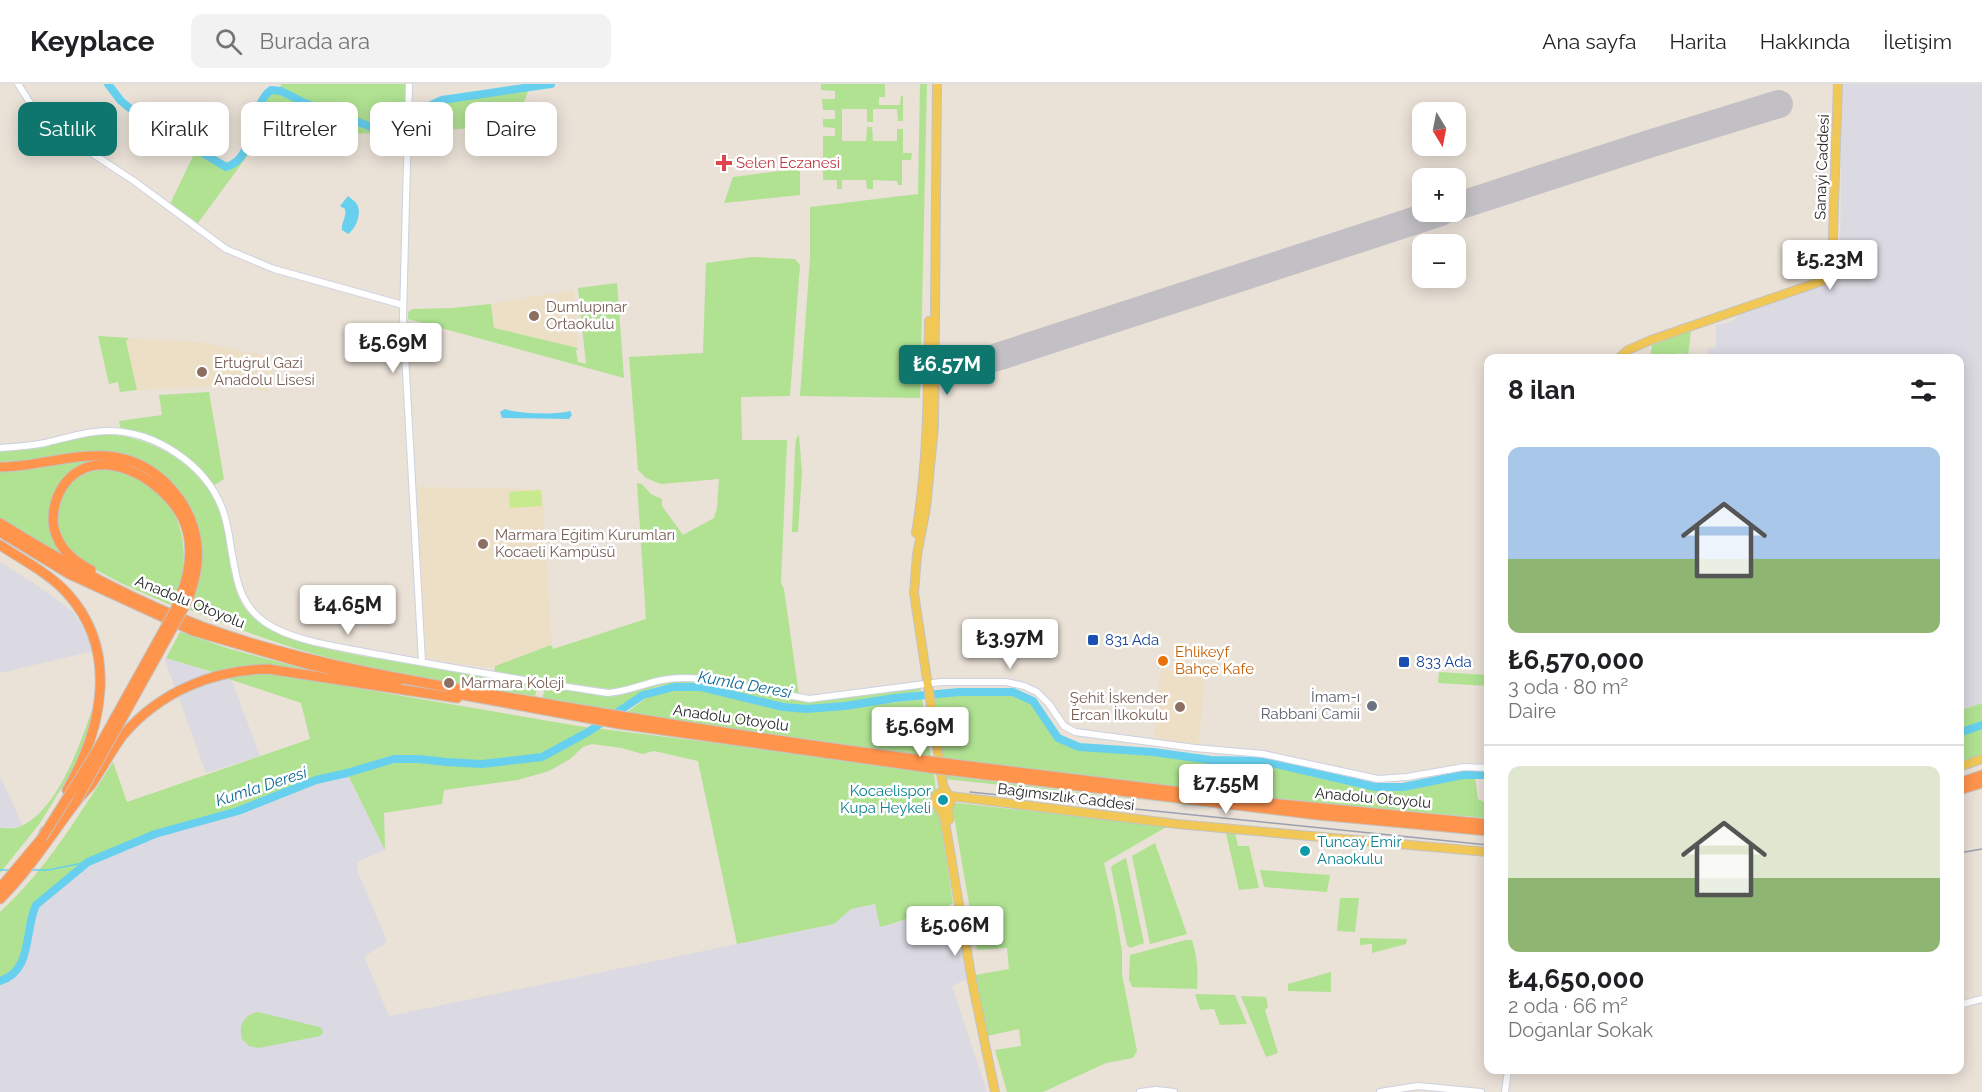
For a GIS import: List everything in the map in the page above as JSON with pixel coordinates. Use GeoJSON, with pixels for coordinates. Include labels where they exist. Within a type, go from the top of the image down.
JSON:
{"type":"FeatureCollection","features":[{"type":"Feature","properties":{"kind":"highway"},"geometry":{"type":"LineString","coordinates":[[0,466],[29,465],[97,456],[115,457],[132,462],[149,470],[175,492],[189,514],[197,543],[196,570],[184,598],[77,800],[49,841],[0,899]]}},
{"type":"Feature","properties":{"kind":"highway"},"geometry":{"type":"LineString","coordinates":[[2,886],[42,838],[96,752],[184,598],[190,552],[183,519],[173,504],[158,487],[135,472],[116,465],[89,467],[68,481],[57,497],[53,517],[56,535],[73,558],[155,606]]}},
{"type":"Feature","properties":{"kind":"highway","name":"Anadolu Otoyolu"},"geometry":{"type":"LineString","coordinates":[[0,523],[74,567],[155,606],[232,636],[341,665],[593,712],[930,765]]}},
{"type":"Feature","properties":{"kind":"highway","name":"Anadolu Otoyolu"},"geometry":{"type":"LineString","coordinates":[[0,532],[69,574],[193,631],[322,668],[619,724],[1318,815],[1484,831]]}},
{"type":"Feature","properties":{"kind":"highway"},"geometry":{"type":"LineString","coordinates":[[0,545],[66,591],[88,623],[100,656],[102,682],[97,717],[73,780],[50,819],[42,838]]}},
{"type":"Feature","properties":{"kind":"highway"},"geometry":{"type":"LineString","coordinates":[[77,800],[90,785],[123,735],[151,708],[192,684],[237,671],[268,669],[430,695],[510,704]]}},
{"type":"Feature","properties":{"kind":"highway","name":"Anadolu Otoyolu"},"geometry":{"type":"LineString","coordinates":[[945,767],[1484,824]]}},
{"type":"Feature","properties":{"kind":"highway"},"geometry":{"type":"LineString","coordinates":[[1964,781],[1982,775]]}},
{"type":"Feature","properties":{"kind":"highway"},"geometry":{"type":"LineString","coordinates":[[1964,788],[1982,783]]}},
{"type":"Feature","properties":{"kind":"main road"},"geometry":{"type":"LineString","coordinates":[[935,84],[934,426],[926,508],[917,555],[914,593],[938,785],[935,800],[944,816],[997,1088]]}},
{"type":"Feature","properties":{"kind":"main road","name":"Sanayi Caddesi"},"geometry":{"type":"LineString","coordinates":[[1624,354],[1651,340],[1822,281],[1829,276],[1832,264],[1838,84]]}},
{"type":"Feature","properties":{"kind":"main road"},"geometry":{"type":"LineString","coordinates":[[930,722],[943,784],[949,799],[948,815],[975,981]]}},
{"type":"Feature","properties":{"kind":"main road"},"geometry":{"type":"LineString","coordinates":[[1964,765],[1982,759]]}},
{"type":"Feature","properties":{"kind":"main road"},"geometry":{"type":"LineString","coordinates":[[937,794],[941,792],[949,799]]}},
{"type":"Feature","properties":{"kind":"main road"},"geometry":{"type":"LineString","coordinates":[[938,806],[943,808],[949,799]]}},
{"type":"Feature","properties":{"kind":"main road","name":"Bağımsızlık Caddesi"},"geometry":{"type":"LineString","coordinates":[[949,799],[1177,824],[1484,852]]}},
{"type":"Feature","properties":{"kind":"street"},"geometry":{"type":"LineString","coordinates":[[18,84],[41,120],[134,181],[226,249],[274,269],[403,305]]}},
{"type":"Feature","properties":{"kind":"street"},"geometry":{"type":"LineString","coordinates":[[409,84],[403,305],[422,662]]}},
{"type":"Feature","properties":{"kind":"street"},"geometry":{"type":"LineString","coordinates":[[0,448],[108,431],[156,441],[178,454],[200,474],[216,497],[228,526],[240,592],[250,608],[269,625],[286,633],[333,645],[501,677],[608,693],[621,692],[668,679],[685,678],[808,699],[924,684],[995,681],[1016,684],[1037,692],[1049,704],[1064,726],[1075,732],[1208,749],[1263,753],[1318,764],[1368,778],[1407,777],[1464,767],[1484,768]]}},
{"type":"Feature","properties":{"kind":"street"},"geometry":{"type":"LineString","coordinates":[[1964,1004],[1982,999]]}},
{"type":"Feature","properties":{"kind":"street"},"geometry":{"type":"LineString","coordinates":[[1504,1092],[1507,1074]]}},
{"type":"Feature","properties":{"kind":"street"},"geometry":{"type":"LineString","coordinates":[[1380,1092],[1418,1086],[1481,1092]]}},
{"type":"Feature","properties":{"kind":"street"},"geometry":{"type":"LineString","coordinates":[[1140,1092],[1156,1090],[1174,1092]]}},
{"type":"Feature","properties":{"kind":"shaded area"},"geometry":{"type":"Polygon","coordinates":[[[1842,84],[1982,84],[1982,703],[1964,709],[1964,354],[1708,354],[1708,349],[1716,347],[1716,325],[1729,323],[1743,313],[1826,284],[1836,276],[1840,265],[1842,84]]]}},
{"type":"Feature","properties":{"kind":"shaded area","name":"Dumlupınar Ortaokulu"},"geometry":{"type":"Polygon","coordinates":[[[573,290],[578,348],[494,328],[491,304],[573,290]]]}},
{"type":"Feature","properties":{"kind":"shaded area","name":"Ertuğrul Gazi Anadolu Lisesi"},"geometry":{"type":"Polygon","coordinates":[[[129,338],[199,342],[275,358],[267,392],[238,385],[137,390],[126,341],[129,338]]]}},
{"type":"Feature","properties":{"kind":"shaded area","name":"Marmara Eğitim Kurumları Kocaeli Kampüsü"},"geometry":{"type":"Polygon","coordinates":[[[419,487],[542,489],[552,644],[497,666],[484,667],[429,659],[426,656],[416,489],[419,487]]]}},
{"type":"Feature","properties":{"kind":"shaded area"},"geometry":{"type":"Polygon","coordinates":[[[0,562],[72,611],[83,627],[93,651],[0,673],[0,562]]]}},
{"type":"Feature","properties":{"kind":"shaded area"},"geometry":{"type":"Polygon","coordinates":[[[166,658],[231,679],[260,756],[206,773],[166,658]]]}},
{"type":"Feature","properties":{"kind":"shaded area","name":"Şehit İskender Ercan İlkokulu"},"geometry":{"type":"Polygon","coordinates":[[[1162,670],[1205,675],[1199,745],[1154,739],[1162,670]]]}},
{"type":"Feature","properties":{"kind":"shaded area"},"geometry":{"type":"Polygon","coordinates":[[[347,773],[385,850],[357,862],[358,872],[387,942],[364,957],[389,1016],[834,924],[851,909],[875,904],[881,927],[910,919],[914,932],[943,923],[957,925],[967,979],[952,986],[987,1092],[0,1092],[0,981],[10,977],[18,970],[30,934],[33,912],[38,902],[88,862],[144,838],[238,811],[316,780],[347,773]]]}},
{"type":"Feature","properties":{"kind":"shaded area"},"geometry":{"type":"Polygon","coordinates":[[[0,776],[22,824],[19,827],[0,828],[0,776]]]}},
{"type":"Feature","properties":{"kind":"green space"},"geometry":{"type":"Polygon","coordinates":[[[281,84],[405,84],[405,102],[370,102],[370,133],[358,134],[358,102],[263,102],[271,90],[280,91],[281,84]]]}},
{"type":"Feature","properties":{"kind":"green space"},"geometry":{"type":"Polygon","coordinates":[[[821,84],[885,84],[885,97],[879,97],[879,105],[900,105],[901,96],[903,96],[903,121],[898,121],[897,109],[873,109],[873,122],[867,122],[867,109],[842,109],[842,141],[866,141],[867,127],[872,127],[873,141],[897,141],[897,129],[903,129],[903,153],[912,153],[911,160],[902,160],[902,185],[898,185],[897,181],[873,180],[873,189],[867,189],[866,180],[842,180],[842,189],[837,189],[837,180],[823,180],[823,136],[835,136],[835,128],[823,127],[823,119],[835,119],[835,110],[823,110],[822,99],[835,99],[835,91],[821,90],[821,84]]]}},
{"type":"Feature","properties":{"kind":"green space"},"geometry":{"type":"Polygon","coordinates":[[[920,84],[927,84],[920,398],[800,396],[810,258],[810,207],[918,194],[920,84]]]}},
{"type":"Feature","properties":{"kind":"green space"},"geometry":{"type":"Polygon","coordinates":[[[529,88],[524,102],[465,102],[465,128],[453,129],[453,102],[438,102],[529,88]]]}},
{"type":"Feature","properties":{"kind":"green space"},"geometry":{"type":"Polygon","coordinates":[[[193,156],[207,156],[226,167],[241,156],[247,156],[198,223],[170,204],[193,156]]]}},
{"type":"Feature","properties":{"kind":"green space"},"geometry":{"type":"Polygon","coordinates":[[[796,169],[800,171],[800,195],[724,203],[733,177],[796,169]]]}},
{"type":"Feature","properties":{"kind":"green space"},"geometry":{"type":"Polygon","coordinates":[[[752,257],[795,259],[800,265],[790,396],[741,397],[742,440],[787,440],[781,583],[784,589],[799,695],[684,674],[658,678],[616,690],[494,673],[495,666],[551,645],[553,649],[646,619],[637,483],[642,484],[651,494],[662,499],[662,506],[683,535],[714,518],[719,479],[661,484],[646,478],[638,470],[629,357],[703,353],[706,263],[752,257]]]}},
{"type":"Feature","properties":{"kind":"green space"},"geometry":{"type":"Polygon","coordinates":[[[617,283],[624,378],[408,319],[408,312],[413,309],[491,304],[494,328],[578,348],[576,351],[578,362],[586,364],[578,288],[617,283]]]}},
{"type":"Feature","properties":{"kind":"green space"},"geometry":{"type":"Polygon","coordinates":[[[1691,330],[1688,354],[1651,354],[1652,345],[1691,330]]]}},
{"type":"Feature","properties":{"kind":"green space"},"geometry":{"type":"Polygon","coordinates":[[[98,336],[129,338],[126,341],[137,390],[120,392],[118,382],[109,384],[98,336]]]}},
{"type":"Feature","properties":{"kind":"green space"},"geometry":{"type":"Polygon","coordinates":[[[209,392],[224,479],[213,486],[179,452],[121,430],[119,421],[162,415],[159,395],[209,392]]]}},
{"type":"Feature","properties":{"kind":"green space"},"geometry":{"type":"Polygon","coordinates":[[[109,434],[129,437],[166,451],[197,475],[209,490],[225,527],[233,577],[240,600],[256,620],[271,630],[289,638],[355,655],[538,686],[535,696],[416,676],[326,657],[270,640],[190,610],[201,570],[201,539],[197,523],[182,495],[159,472],[130,457],[0,462],[0,450],[109,434]]]}},
{"type":"Feature","properties":{"kind":"green space"},"geometry":{"type":"Polygon","coordinates":[[[799,435],[802,473],[798,532],[792,532],[795,449],[799,435]]]}},
{"type":"Feature","properties":{"kind":"green space"},"geometry":{"type":"Polygon","coordinates":[[[91,459],[91,464],[51,502],[49,523],[67,559],[0,518],[0,470],[91,459]]]}},
{"type":"Feature","properties":{"kind":"green space"},"geometry":{"type":"Polygon","coordinates":[[[106,469],[130,475],[150,485],[165,500],[176,518],[182,538],[184,560],[180,583],[171,605],[134,589],[92,566],[74,552],[61,536],[56,518],[61,497],[69,485],[80,477],[106,469]]]}},
{"type":"Feature","properties":{"kind":"green space"},"geometry":{"type":"Polygon","coordinates":[[[541,490],[542,506],[510,508],[509,492],[541,490]]]}},
{"type":"Feature","properties":{"kind":"green space"},"geometry":{"type":"Polygon","coordinates":[[[180,632],[230,649],[339,678],[258,665],[212,672],[166,658],[180,632]]]}},
{"type":"Feature","properties":{"kind":"green space"},"geometry":{"type":"Polygon","coordinates":[[[1439,672],[1484,675],[1484,686],[1438,683],[1439,672]]]}},
{"type":"Feature","properties":{"kind":"green space"},"geometry":{"type":"Polygon","coordinates":[[[268,673],[578,726],[934,773],[936,793],[934,801],[939,813],[953,903],[944,908],[880,927],[875,904],[851,909],[834,924],[737,944],[698,761],[654,751],[642,754],[622,748],[592,744],[583,747],[570,759],[549,771],[518,780],[444,790],[442,804],[384,813],[385,850],[347,773],[316,780],[238,811],[155,834],[88,862],[36,905],[20,967],[12,976],[0,981],[0,912],[47,860],[113,762],[127,802],[310,739],[301,703],[226,678],[268,673]]]}},
{"type":"Feature","properties":{"kind":"green space"},"geometry":{"type":"Polygon","coordinates":[[[685,681],[799,698],[920,685],[921,691],[851,703],[808,706],[788,704],[709,686],[670,685],[645,691],[616,710],[542,698],[546,687],[612,696],[664,682],[685,681]]]}},
{"type":"Feature","properties":{"kind":"green space"},"geometry":{"type":"Polygon","coordinates":[[[678,689],[705,691],[791,711],[832,710],[922,699],[931,757],[626,713],[649,696],[678,689]]]}},
{"type":"Feature","properties":{"kind":"green space"},"geometry":{"type":"Polygon","coordinates":[[[988,693],[1013,694],[1031,702],[1057,740],[1089,751],[1207,761],[1265,763],[1372,789],[1386,790],[1475,778],[1478,799],[1484,802],[1484,818],[1214,792],[942,758],[932,698],[988,693]]]}},
{"type":"Feature","properties":{"kind":"green space"},"geometry":{"type":"Polygon","coordinates":[[[1982,703],[1982,755],[1964,762],[1964,709],[1982,703]]]}},
{"type":"Feature","properties":{"kind":"green space"},"geometry":{"type":"Polygon","coordinates":[[[92,710],[94,713],[80,758],[40,823],[0,873],[0,828],[19,827],[33,819],[45,808],[65,777],[92,710]]]}},
{"type":"Feature","properties":{"kind":"green space"},"geometry":{"type":"Polygon","coordinates":[[[944,775],[1107,796],[1484,837],[945,779],[944,775]]]}},
{"type":"Feature","properties":{"kind":"green space"},"geometry":{"type":"Polygon","coordinates":[[[957,803],[1168,826],[1104,863],[1115,910],[1122,951],[1122,974],[1137,1051],[1133,1058],[1106,1063],[1043,1092],[1007,1092],[995,1050],[1021,1046],[1019,1029],[987,1036],[975,975],[1009,969],[1007,948],[977,950],[952,805],[957,803]]]}},
{"type":"Feature","properties":{"kind":"green space"},"geometry":{"type":"Polygon","coordinates":[[[1226,833],[1235,833],[1238,846],[1249,846],[1259,888],[1239,890],[1226,833]]]}},
{"type":"Feature","properties":{"kind":"green space"},"geometry":{"type":"Polygon","coordinates":[[[1155,843],[1187,934],[1150,944],[1132,856],[1155,843]]]}},
{"type":"Feature","properties":{"kind":"green space"},"geometry":{"type":"Polygon","coordinates":[[[1126,858],[1144,943],[1130,948],[1127,945],[1111,868],[1126,858]]]}},
{"type":"Feature","properties":{"kind":"green space"},"geometry":{"type":"Polygon","coordinates":[[[1260,870],[1330,875],[1327,892],[1264,887],[1260,870]]]}},
{"type":"Feature","properties":{"kind":"green space"},"geometry":{"type":"Polygon","coordinates":[[[1340,898],[1359,898],[1355,932],[1337,931],[1340,898]]]}},
{"type":"Feature","properties":{"kind":"green space"},"geometry":{"type":"Polygon","coordinates":[[[1360,938],[1407,939],[1406,944],[1372,953],[1372,944],[1360,945],[1360,938]]]}},
{"type":"Feature","properties":{"kind":"green space"},"geometry":{"type":"Polygon","coordinates":[[[1192,940],[1197,970],[1197,989],[1132,987],[1129,979],[1130,955],[1192,940]]]}},
{"type":"Feature","properties":{"kind":"green space"},"geometry":{"type":"Polygon","coordinates":[[[1331,972],[1331,992],[1288,991],[1288,984],[1331,972]]]}},
{"type":"Feature","properties":{"kind":"green space"},"geometry":{"type":"Polygon","coordinates":[[[1195,994],[1235,995],[1247,1024],[1220,1025],[1214,1009],[1200,1010],[1195,994]]]}},
{"type":"Feature","properties":{"kind":"green space"},"geometry":{"type":"Polygon","coordinates":[[[1241,996],[1266,997],[1268,1007],[1265,1010],[1278,1053],[1266,1057],[1241,996]]]}},
{"type":"Feature","properties":{"kind":"green space"},"geometry":{"type":"Polygon","coordinates":[[[258,1012],[319,1027],[323,1033],[320,1036],[259,1048],[249,1046],[242,1039],[243,1021],[258,1012]]]}},
{"type":"Feature","properties":{"kind":"water"},"geometry":{"type":"Polygon","coordinates":[[[348,196],[356,203],[359,215],[356,224],[348,234],[342,230],[345,209],[340,206],[348,196]]]}},
{"type":"Feature","properties":{"kind":"water"},"geometry":{"type":"Polygon","coordinates":[[[505,409],[538,413],[570,411],[572,415],[569,419],[502,418],[500,412],[505,409]]]}},
{"type":"Feature","properties":{"kind":"waterway"},"geometry":{"type":"LineString","coordinates":[[108,84],[121,101],[132,110],[226,167],[236,162],[243,154],[259,107],[271,90],[281,91],[305,103],[370,126]]}},
{"type":"Feature","properties":{"kind":"waterway"},"geometry":{"type":"LineString","coordinates":[[438,102],[551,84]]}},
{"type":"Feature","properties":{"kind":"waterway","name":"Kumla Deresi"},"geometry":{"type":"LineString","coordinates":[[0,981],[11,976],[23,959],[36,905],[88,862],[155,834],[238,811],[316,780],[394,759],[482,764],[542,757],[588,732],[643,695],[674,687],[701,687],[783,707],[806,709],[959,692],[1013,692],[1033,701],[1058,738],[1079,747],[1153,752],[1211,760],[1263,761],[1375,787],[1403,787],[1463,775],[1484,775]]}},
{"type":"Feature","properties":{"kind":"waterway","name":"Kumla Deresi"},"geometry":{"type":"LineString","coordinates":[[1964,731],[1982,725]]}},
{"type":"Feature","properties":{"kind":"waterway"},"geometry":{"type":"LineString","coordinates":[[31,870],[48,870],[88,862]]}},
{"type":"Feature","properties":{"kind":"waterway"},"geometry":{"type":"LineString","coordinates":[[0,870],[11,870]]}},
{"type":"Feature","properties":{"kind":"runway"},"geometry":{"type":"LineString","coordinates":[[1466,203],[1779,104]]}},
{"type":"Feature","properties":{"kind":"runway"},"geometry":{"type":"LineString","coordinates":[[994,358],[1412,221]]}},
{"type":"Feature","properties":{"kind":"tram line"},"geometry":{"type":"LineString","coordinates":[[970,792],[1484,845]]}},
{"type":"Feature","properties":{"kind":"tram line"},"geometry":{"type":"LineString","coordinates":[[1964,852],[1982,849]]}},
{"type":"Feature","properties":{"kind":"place","name":"Selen Eczanesi"},"geometry":{"type":"Point","coordinates":[724,163]}},
{"type":"Feature","properties":{"kind":"place","name":"Dumlupınar Ortaokulu"},"geometry":{"type":"Point","coordinates":[534,316]}},
{"type":"Feature","properties":{"kind":"place","name":"Ertuğrul Gazi Anadolu Lisesi"},"geometry":{"type":"Point","coordinates":[202,372]}},
{"type":"Feature","properties":{"kind":"place","name":"Marmara Eğitim Kurumları Kocaeli Kampüsü"},"geometry":{"type":"Point","coordinates":[483,544]}},
{"type":"Feature","properties":{"kind":"place","name":"831 Ada"},"geometry":{"type":"Point","coordinates":[1093,640]}},
{"type":"Feature","properties":{"kind":"place","name":"Ehlikeyf Bahçe Kafe"},"geometry":{"type":"Point","coordinates":[1163,661]}},
{"type":"Feature","properties":{"kind":"place","name":"833 Ada"},"geometry":{"type":"Point","coordinates":[1404,662]}},
{"type":"Feature","properties":{"kind":"place","name":"Marmara Koleji"},"geometry":{"type":"Point","coordinates":[449,683]}},
{"type":"Feature","properties":{"kind":"place","name":"İmam-ı Rabbani Camii"},"geometry":{"type":"Point","coordinates":[1372,706]}},
{"type":"Feature","properties":{"kind":"place","name":"Şehit İskender Ercan İlkokulu"},"geometry":{"type":"Point","coordinates":[1180,707]}},
{"type":"Feature","properties":{"kind":"place","name":"Kocaelispor Kupa Heykeli"},"geometry":{"type":"Point","coordinates":[943,800]}},
{"type":"Feature","properties":{"kind":"place","name":"Tuncay Emir Anaokulu"},"geometry":{"type":"Point","coordinates":[1305,851]}}]}
